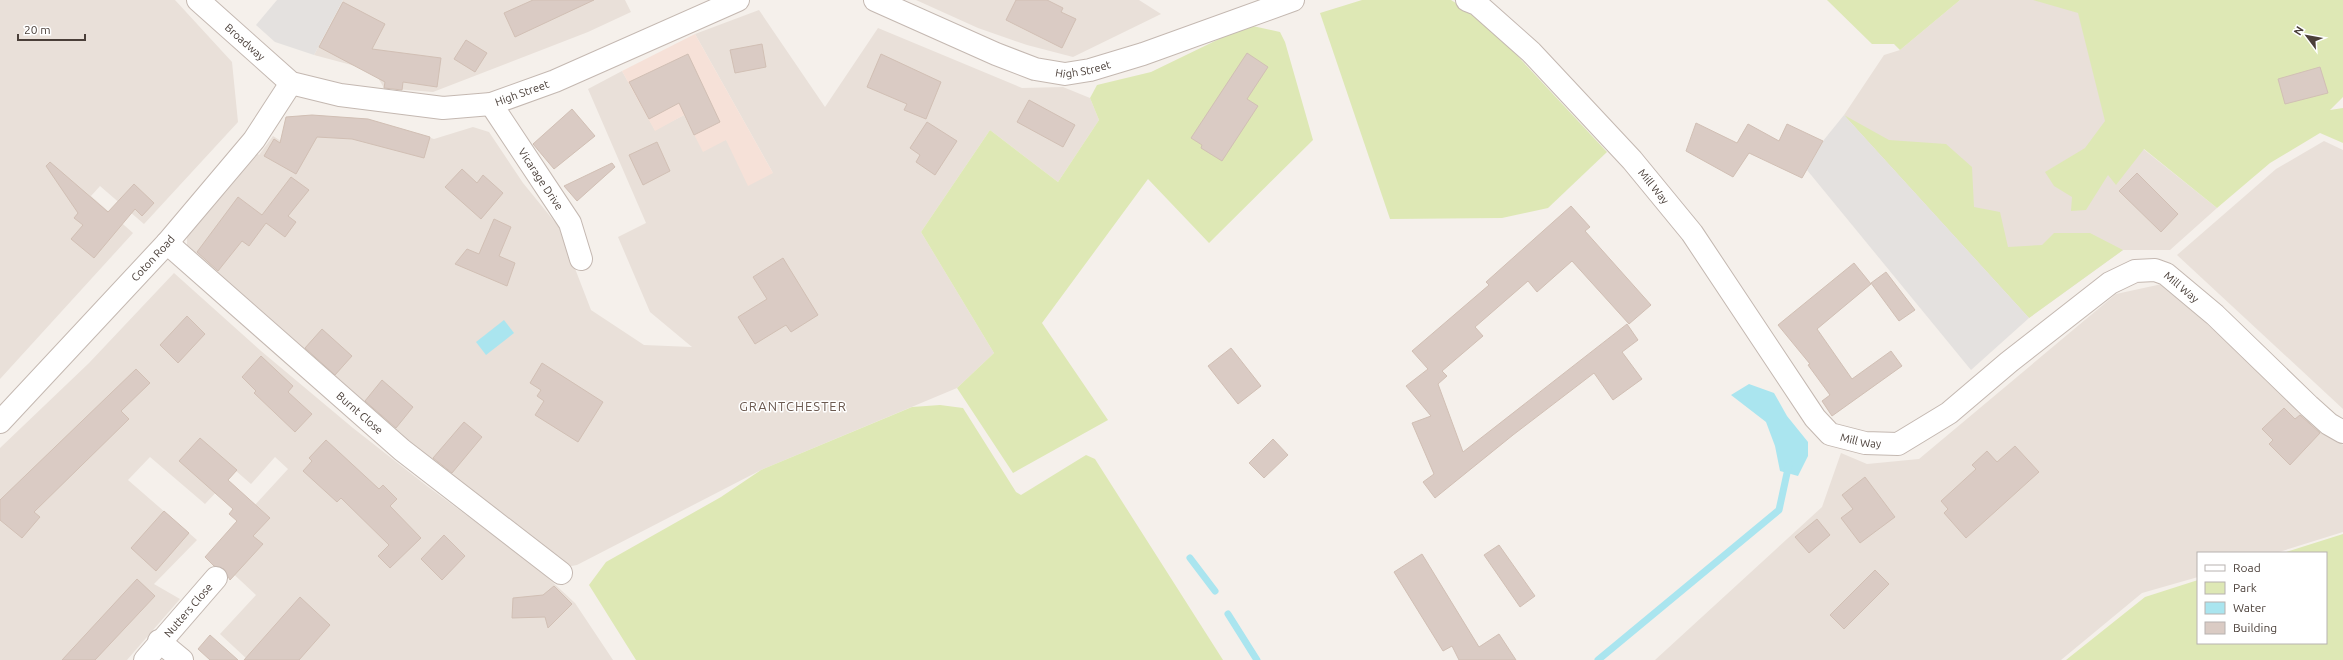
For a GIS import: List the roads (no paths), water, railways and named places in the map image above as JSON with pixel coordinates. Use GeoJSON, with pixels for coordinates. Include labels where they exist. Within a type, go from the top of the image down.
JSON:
{"type":"FeatureCollection","features":[{"type":"Feature","properties":{"kind":"street","name":"Broadway"},"geometry":{"type":"LineString","coordinates":[[198,0],[291,83]]}},
{"type":"Feature","properties":{"kind":"street","name":"High Street"},"geometry":{"type":"LineString","coordinates":[[291,83],[340,94],[389,102],[443,108],[491,104],[555,81],[738,0]]}},
{"type":"Feature","properties":{"kind":"street","name":"High Street"},"geometry":{"type":"LineString","coordinates":[[875,0],[996,54],[1035,69],[1065,74],[1090,70],[1144,54],[1293,0]]}},
{"type":"Feature","properties":{"kind":"street","name":"Mill Way"},"geometry":{"type":"LineString","coordinates":[[1467,0],[1477,4],[1531,52],[1632,160],[1692,234],[1815,418],[1830,434],[1865,444],[1898,444],[1949,413],[2009,362],[2110,283],[2135,271],[2155,270],[2166,274],[2215,315],[2309,406],[2329,424],[2343,432]]}},
{"type":"Feature","properties":{"kind":"street","name":"Coton Road"},"geometry":{"type":"LineString","coordinates":[[0,422],[167,243],[254,140],[291,83]]}},
{"type":"Feature","properties":{"kind":"street","name":"Vicarage Drive"},"geometry":{"type":"LineString","coordinates":[[491,104],[570,223],[581,258]]}},
{"type":"Feature","properties":{"kind":"street","name":"Burnt Close"},"geometry":{"type":"LineString","coordinates":[[167,243],[402,450],[561,573]]}},
{"type":"Feature","properties":{"kind":"street","name":"Nutters Close"},"geometry":{"type":"LineString","coordinates":[[145,660],[159,641],[216,578]]}},
{"type":"Feature","properties":{"kind":"street","name":"Nutters Close"},"geometry":{"type":"LineString","coordinates":[[159,641],[182,660]]}},
{"type":"Feature","properties":{"kind":"water"},"geometry":{"type":"Polygon","coordinates":[[[504,320],[514,333],[486,355],[476,342],[504,320]]]}},
{"type":"Feature","properties":{"kind":"water"},"geometry":{"type":"Polygon","coordinates":[[[1749,384],[1774,393],[1787,416],[1808,442],[1808,456],[1798,476],[1780,471],[1775,446],[1766,422],[1731,395],[1749,384]]]}},
{"type":"Feature","properties":{"kind":"waterway"},"geometry":{"type":"LineString","coordinates":[[1598,660],[1779,510],[1789,464]]}},
{"type":"Feature","properties":{"kind":"waterway"},"geometry":{"type":"LineString","coordinates":[[1190,558],[1215,591]]}},
{"type":"Feature","properties":{"kind":"waterway"},"geometry":{"type":"LineString","coordinates":[[1228,614],[1257,660]]}},
{"type":"Feature","properties":{"kind":"district","name":"GRANTCHESTER"},"geometry":{"type":"Point","coordinates":[793,406]}}]}
